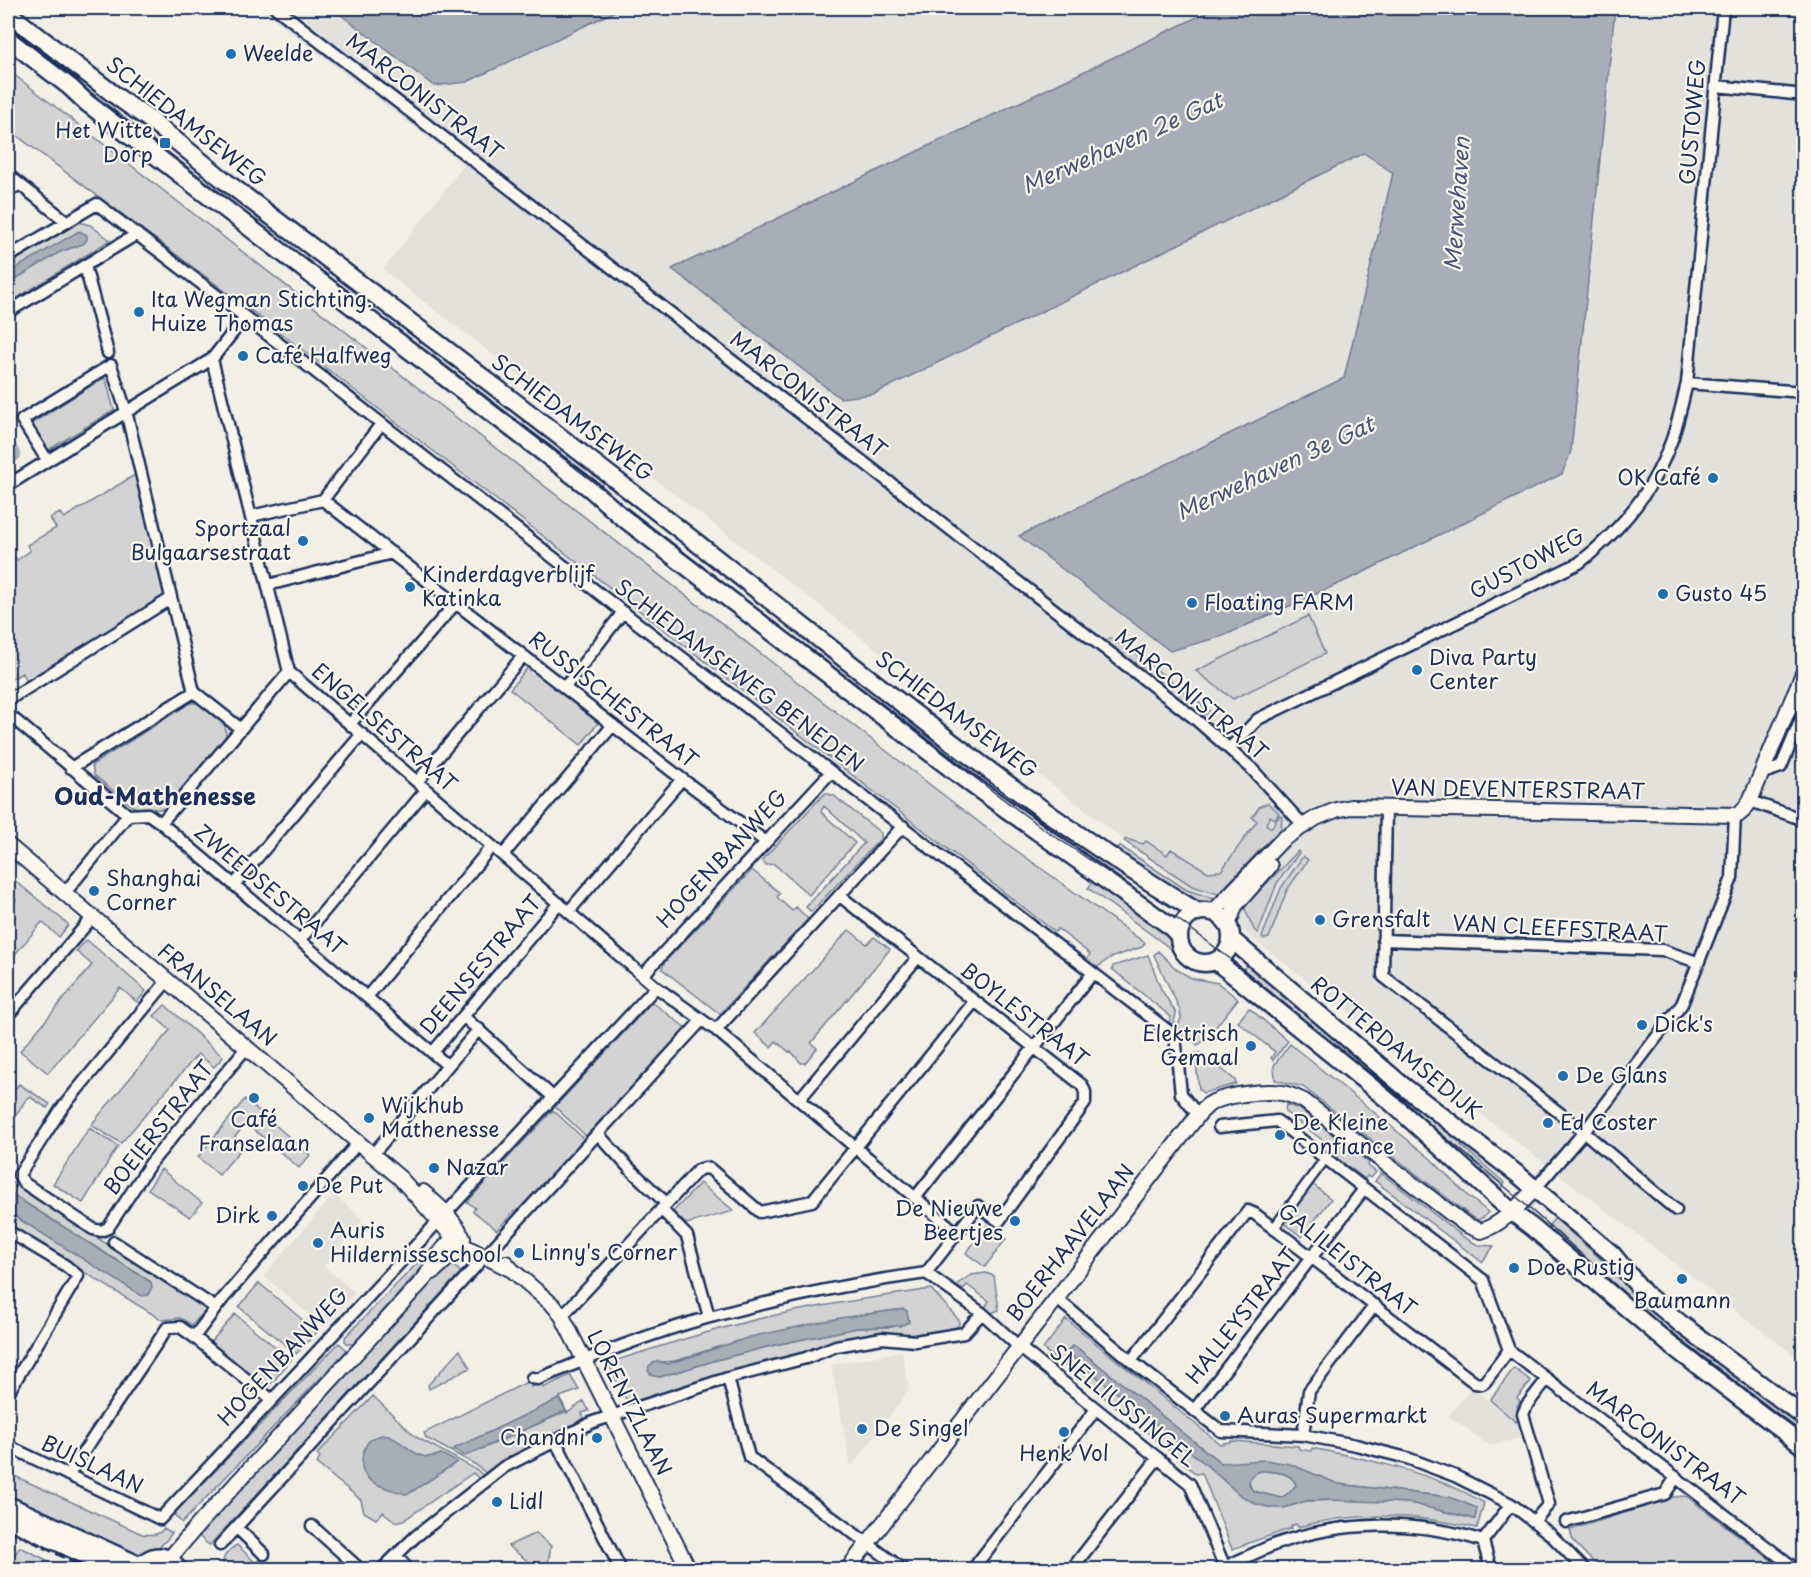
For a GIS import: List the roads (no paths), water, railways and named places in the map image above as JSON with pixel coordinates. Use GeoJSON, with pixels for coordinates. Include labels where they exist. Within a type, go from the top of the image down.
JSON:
{"type":"FeatureCollection","features":[{"type":"Feature","properties":{"kind":"main road","name":"SCHIEDAMSEWEG"},"geometry":{"type":"LineString","coordinates":[[8,13],[153,122],[225,181],[672,523],[983,766],[1111,855],[1205,912]]}},
{"type":"Feature","properties":{"kind":"main road","name":"SCHIEDAMSEWEG"},"geometry":{"type":"LineString","coordinates":[[8,39],[96,110],[573,476],[622,517],[971,784],[1170,926],[1179,936]]}},
{"type":"Feature","properties":{"kind":"main road"},"geometry":{"type":"LineString","coordinates":[[1205,912],[1224,920],[1229,932],[1226,952],[1216,961],[1203,963],[1191,959],[1182,949],[1179,936],[1186,919],[1205,912]]}},
{"type":"Feature","properties":{"kind":"main road","name":"ROTTERDAMSEDIJK"},"geometry":{"type":"LineString","coordinates":[[1229,932],[1402,1085],[1535,1189],[1612,1254],[1644,1293],[1803,1417]]}},
{"type":"Feature","properties":{"kind":"main road"},"geometry":{"type":"LineString","coordinates":[[1216,961],[1392,1103],[1512,1212],[1668,1343],[1803,1446]]}},
{"type":"Feature","properties":{"kind":"main road"},"geometry":{"type":"LineString","coordinates":[[8,1505],[140,1568],[147,1559],[156,1556],[174,1564]]}},
{"type":"Feature","properties":{"kind":"main road"},"geometry":{"type":"LineString","coordinates":[[8,1518],[117,1569]]}},
{"type":"Feature","properties":{"kind":"street","name":"MARCONISTRAAT"},"geometry":{"type":"LineString","coordinates":[[276,8],[1108,651],[1230,748],[1304,826]]}},
{"type":"Feature","properties":{"kind":"street","name":"GUSTOWEG"},"geometry":{"type":"LineString","coordinates":[[1230,748],[1258,719],[1579,563],[1602,545],[1640,502],[1659,470],[1672,441],[1687,383],[1723,8]]}},
{"type":"Feature","properties":{"kind":"street"},"geometry":{"type":"LineString","coordinates":[[1716,86],[1803,95]]}},
{"type":"Feature","properties":{"kind":"street"},"geometry":{"type":"LineString","coordinates":[[8,175],[66,221],[8,257]]}},
{"type":"Feature","properties":{"kind":"street"},"geometry":{"type":"LineString","coordinates":[[8,193],[20,185]]}},
{"type":"Feature","properties":{"kind":"street","name":"SCHIEDAMSEWEG BENEDEN"},"geometry":{"type":"LineString","coordinates":[[66,221],[96,204],[245,316],[623,612],[1175,1036],[1181,1094],[1198,1115]]}},
{"type":"Feature","properties":{"kind":"street"},"geometry":{"type":"LineString","coordinates":[[8,312],[136,234]]}},
{"type":"Feature","properties":{"kind":"street"},"geometry":{"type":"LineString","coordinates":[[85,266],[108,352]]}},
{"type":"Feature","properties":{"kind":"street"},"geometry":{"type":"LineString","coordinates":[[8,484],[212,359],[245,316]]}},
{"type":"Feature","properties":{"kind":"street","name":"ENGELSESTRAAT"},"geometry":{"type":"LineString","coordinates":[[212,359],[289,672],[570,910],[656,987],[716,1030],[957,1233]]}},
{"type":"Feature","properties":{"kind":"street"},"geometry":{"type":"LineString","coordinates":[[46,460],[22,420],[111,365],[126,411],[194,692],[241,729]]}},
{"type":"Feature","properties":{"kind":"street"},"geometry":{"type":"LineString","coordinates":[[1687,383],[1803,392]]}},
{"type":"Feature","properties":{"kind":"street"},"geometry":{"type":"LineString","coordinates":[[251,516],[323,500],[381,424]]}},
{"type":"Feature","properties":{"kind":"street","name":"RUSSISCHESTRAAT"},"geometry":{"type":"LineString","coordinates":[[323,500],[766,842]]}},
{"type":"Feature","properties":{"kind":"street"},"geometry":{"type":"LineString","coordinates":[[267,585],[392,553]]}},
{"type":"Feature","properties":{"kind":"street"},"geometry":{"type":"LineString","coordinates":[[8,700],[170,599]]}},
{"type":"Feature","properties":{"kind":"street"},"geometry":{"type":"LineString","coordinates":[[350,724],[456,603]]}},
{"type":"Feature","properties":{"kind":"street"},"geometry":{"type":"LineString","coordinates":[[565,687],[623,612]]}},
{"type":"Feature","properties":{"kind":"street"},"geometry":{"type":"LineString","coordinates":[[417,782],[523,656]]}},
{"type":"Feature","properties":{"kind":"street"},"geometry":{"type":"LineString","coordinates":[[1512,1212],[1584,1132],[1682,1004],[1732,878],[1735,815],[1744,810],[1750,801],[1803,671]]}},
{"type":"Feature","properties":{"kind":"street"},"geometry":{"type":"LineString","coordinates":[[161,823],[289,672]]}},
{"type":"Feature","properties":{"kind":"street"},"geometry":{"type":"LineString","coordinates":[[71,768],[194,692]]}},
{"type":"Feature","properties":{"kind":"street"},"geometry":{"type":"LineString","coordinates":[[1763,773],[1781,767],[1803,712]]}},
{"type":"Feature","properties":{"kind":"street","name":"ZWEEDSESTRAAT"},"geometry":{"type":"LineString","coordinates":[[8,714],[128,815],[147,814],[161,823],[447,1065]]}},
{"type":"Feature","properties":{"kind":"street"},"geometry":{"type":"LineString","coordinates":[[503,855],[613,724]]}},
{"type":"Feature","properties":{"kind":"street"},"geometry":{"type":"LineString","coordinates":[[234,885],[362,734]]}},
{"type":"Feature","properties":{"kind":"street","name":"HOGENBANWEG"},"geometry":{"type":"LineString","coordinates":[[643,975],[831,772]]}},
{"type":"Feature","properties":{"kind":"street","name":"DEENSESTRAAT"},"geometry":{"type":"LineString","coordinates":[[570,910],[682,779]]}},
{"type":"Feature","properties":{"kind":"street"},"geometry":{"type":"LineString","coordinates":[[300,940],[426,790]]}},
{"type":"Feature","properties":{"kind":"street"},"geometry":{"type":"LineString","coordinates":[[1750,801],[1803,820]]}},
{"type":"Feature","properties":{"kind":"street","name":"VAN DEVENTERSTRAAT"},"geometry":{"type":"LineString","coordinates":[[1205,912],[1283,839],[1336,810],[1351,807],[1735,815]]}},
{"type":"Feature","properties":{"kind":"street"},"geometry":{"type":"LineString","coordinates":[[1386,808],[1383,976],[1584,1132],[1676,1210]]}},
{"type":"Feature","properties":{"kind":"street"},"geometry":{"type":"LineString","coordinates":[[64,894],[128,815]]}},
{"type":"Feature","properties":{"kind":"street"},"geometry":{"type":"LineString","coordinates":[[716,1030],[903,826]]}},
{"type":"Feature","properties":{"kind":"street","name":"VAN DEVENTERSTRAAT"},"geometry":{"type":"LineString","coordinates":[[1229,932],[1235,906],[1304,826]]}},
{"type":"Feature","properties":{"kind":"street"},"geometry":{"type":"LineString","coordinates":[[367,997],[492,846]]}},
{"type":"Feature","properties":{"kind":"street","name":"FRANSELAAN"},"geometry":{"type":"LineString","coordinates":[[10,852],[64,894],[373,1154],[400,1178],[409,1190],[443,1217],[460,1240]]}},
{"type":"Feature","properties":{"kind":"street","name":"BOYLESTRAAT"},"geometry":{"type":"LineString","coordinates":[[840,896],[1082,1085],[1085,1092],[1085,1103],[999,1221],[978,1206],[957,1233]]}},
{"type":"Feature","properties":{"kind":"street","name":"DEENSESTRAAT"},"geometry":{"type":"LineString","coordinates":[[433,1053],[559,903]]}},
{"type":"Feature","properties":{"kind":"street"},"geometry":{"type":"LineString","coordinates":[[8,1015],[92,918]]}},
{"type":"Feature","properties":{"kind":"street","name":"VAN CLEEFFSTRAAT"},"geometry":{"type":"LineString","coordinates":[[1383,940],[1662,950],[1697,962]]}},
{"type":"Feature","properties":{"kind":"street"},"geometry":{"type":"LineString","coordinates":[[799,1100],[918,957]]}},
{"type":"Feature","properties":{"kind":"street"},"geometry":{"type":"LineString","coordinates":[[915,1198],[1093,973]]}},
{"type":"Feature","properties":{"kind":"street","name":"BOEIERSTRAAT"},"geometry":{"type":"LineString","coordinates":[[167,981],[62,1108],[19,1175],[24,1183],[93,1228],[101,1231],[108,1228],[150,1164],[247,1047]]}},
{"type":"Feature","properties":{"kind":"street","name":"HOGENBANWEG"},"geometry":{"type":"LineString","coordinates":[[160,1519],[656,987]]}},
{"type":"Feature","properties":{"kind":"street"},"geometry":{"type":"LineString","coordinates":[[562,1316],[698,1170],[710,1169],[760,1212],[812,1202],[975,1002]]}},
{"type":"Feature","properties":{"kind":"street"},"geometry":{"type":"LineString","coordinates":[[464,1017],[553,1097]]}},
{"type":"Feature","properties":{"kind":"street"},"geometry":{"type":"LineString","coordinates":[[220,1545],[701,1021]]}},
{"type":"Feature","properties":{"kind":"street","name":"DEENSESTRAAT"},"geometry":{"type":"LineString","coordinates":[[373,1154],[479,1029]]}},
{"type":"Feature","properties":{"kind":"street","name":"BOERHAAVELAAN"},"geometry":{"type":"LineString","coordinates":[[847,1569],[1018,1346],[1208,1105],[1220,1100],[1263,1093],[1285,1094],[1304,1101],[1473,1229],[1481,1231],[1492,1227],[1512,1212]]}},
{"type":"Feature","properties":{"kind":"street"},"geometry":{"type":"LineString","coordinates":[[1219,1127],[1277,1121],[1478,1277],[1485,1284],[1509,1350]]}},
{"type":"Feature","properties":{"kind":"street"},"geometry":{"type":"LineString","coordinates":[[598,1134],[664,1206],[687,1236],[709,1317]]}},
{"type":"Feature","properties":{"kind":"street"},"geometry":{"type":"LineString","coordinates":[[194,1337],[216,1308],[358,1143]]}},
{"type":"Feature","properties":{"kind":"street"},"geometry":{"type":"LineString","coordinates":[[1274,1228],[1325,1159]]}},
{"type":"Feature","properties":{"kind":"street","name":"HALLEYSTRAAT"},"geometry":{"type":"LineString","coordinates":[[1195,1409],[1364,1189]]}},
{"type":"Feature","properties":{"kind":"street","name":"GALILEISTRAAT"},"geometry":{"type":"LineString","coordinates":[[1131,1361],[1246,1213],[1252,1212],[1475,1383],[1485,1382],[1509,1350]]}},
{"type":"Feature","properties":{"kind":"street"},"geometry":{"type":"LineString","coordinates":[[8,1231],[66,1266],[78,1276],[8,1393]]}},
{"type":"Feature","properties":{"kind":"street"},"geometry":{"type":"LineString","coordinates":[[532,1378],[538,1379],[654,1334],[709,1317],[798,1295],[926,1273],[957,1233]]}},
{"type":"Feature","properties":{"kind":"street"},"geometry":{"type":"LineString","coordinates":[[174,1564],[205,1517],[425,1278],[436,1259],[460,1240]]}},
{"type":"Feature","properties":{"kind":"street","name":"LORENTZLAAN"},"geometry":{"type":"LineString","coordinates":[[460,1240],[488,1254],[512,1270],[554,1306],[562,1316],[689,1569]]}},
{"type":"Feature","properties":{"kind":"street"},"geometry":{"type":"LineString","coordinates":[[114,1242],[216,1308]]}},
{"type":"Feature","properties":{"kind":"street","name":"SNELLIUSSINGEL"},"geometry":{"type":"LineString","coordinates":[[926,1273],[982,1313],[1018,1346],[1190,1484],[1223,1568]]}},
{"type":"Feature","properties":{"kind":"street"},"geometry":{"type":"LineString","coordinates":[[1056,1298],[1131,1361],[1221,1431],[1303,1435],[1356,1445],[1407,1458],[1455,1476],[1511,1504],[1550,1534],[1582,1568]]}},
{"type":"Feature","properties":{"kind":"street"},"geometry":{"type":"LineString","coordinates":[[1303,1435],[1310,1391],[1375,1305]]}},
{"type":"Feature","properties":{"kind":"street"},"geometry":{"type":"LineString","coordinates":[[381,1569],[415,1538],[490,1478],[522,1457],[612,1415],[728,1378],[806,1358],[836,1346],[882,1338],[915,1341],[964,1334],[982,1313]]}},
{"type":"Feature","properties":{"kind":"street"},"geometry":{"type":"LineString","coordinates":[[68,1475],[167,1328],[180,1327],[272,1400]]}},
{"type":"Feature","properties":{"kind":"street","name":"MARCONISTRAAT"},"geometry":{"type":"LineString","coordinates":[[1509,1350],[1797,1569]]}},
{"type":"Feature","properties":{"kind":"street"},"geometry":{"type":"LineString","coordinates":[[728,1378],[749,1457],[904,1569]]}},
{"type":"Feature","properties":{"kind":"street"},"geometry":{"type":"LineString","coordinates":[[1534,1521],[1549,1504],[1523,1414],[1547,1379]]}},
{"type":"Feature","properties":{"kind":"street"},"geometry":{"type":"LineString","coordinates":[[972,1569],[1095,1409]]}},
{"type":"Feature","properties":{"kind":"street"},"geometry":{"type":"LineString","coordinates":[[555,1440],[621,1569]]}},
{"type":"Feature","properties":{"kind":"street","name":"BUISLAAN"},"geometry":{"type":"LineString","coordinates":[[8,1446],[160,1519]]}},
{"type":"Feature","properties":{"kind":"street"},"geometry":{"type":"LineString","coordinates":[[1071,1569],[1158,1458]]}},
{"type":"Feature","properties":{"kind":"street"},"geometry":{"type":"LineString","coordinates":[[1566,1522],[1665,1494],[1676,1477]]}},
{"type":"Feature","properties":{"kind":"street"},"geometry":{"type":"LineString","coordinates":[[1483,1541],[1511,1504]]}},
{"type":"Feature","properties":{"kind":"street"},"geometry":{"type":"LineString","coordinates":[[312,1526],[361,1569]]}},
{"type":"Feature","properties":{"kind":"street"},"geometry":{"type":"LineString","coordinates":[[1223,1568],[1276,1544],[1337,1528],[1366,1526],[1438,1530],[1483,1541]]}},
{"type":"Feature","properties":{"kind":"street"},"geometry":{"type":"LineString","coordinates":[[237,1528],[264,1554]]}},
{"type":"Feature","properties":{"kind":"street"},"geometry":{"type":"LineString","coordinates":[[1483,1541],[1491,1569]]}},
{"type":"Feature","properties":{"kind":"street"},"geometry":{"type":"LineString","coordinates":[[396,1556],[410,1569]]}},
{"type":"Feature","properties":{"kind":"water"},"geometry":{"type":"Polygon","coordinates":[[[332,8],[622,8],[467,82],[434,86],[332,8]]]}},
{"type":"Feature","properties":{"kind":"water"},"geometry":{"type":"Polygon","coordinates":[[[1216,8],[1615,8],[1571,451],[1562,474],[1358,575],[1223,636],[1170,651],[1019,536],[1344,378],[1393,173],[1364,153],[874,394],[840,398],[672,269],[1216,8]]]}},
{"type":"Feature","properties":{"kind":"water"},"geometry":{"type":"Polygon","coordinates":[[[79,231],[87,235],[87,240],[83,244],[60,252],[8,284],[8,273],[79,231]]]}},
{"type":"Feature","properties":{"kind":"water"},"geometry":{"type":"Polygon","coordinates":[[[8,1192],[151,1282],[152,1287],[148,1295],[142,1296],[8,1212],[8,1192]]]}},
{"type":"Feature","properties":{"kind":"water"},"geometry":{"type":"Polygon","coordinates":[[[904,1309],[907,1311],[909,1322],[900,1326],[857,1328],[775,1345],[660,1377],[648,1371],[649,1366],[656,1361],[668,1364],[750,1337],[840,1318],[904,1309]]]}},
{"type":"Feature","properties":{"kind":"water"},"geometry":{"type":"Polygon","coordinates":[[[1072,1346],[1076,1347],[1221,1463],[1265,1460],[1290,1464],[1338,1484],[1449,1497],[1477,1508],[1475,1519],[1410,1503],[1328,1500],[1306,1501],[1284,1508],[1271,1508],[1256,1504],[1240,1495],[1068,1351],[1072,1346]],[[1261,1471],[1250,1478],[1249,1484],[1253,1491],[1281,1498],[1296,1485],[1294,1480],[1286,1475],[1261,1471]]]}},
{"type":"Feature","properties":{"kind":"water"},"geometry":{"type":"Polygon","coordinates":[[[559,1399],[566,1411],[465,1456],[453,1449],[559,1399]]]}},
{"type":"Feature","properties":{"kind":"water"},"geometry":{"type":"Polygon","coordinates":[[[382,1435],[397,1440],[416,1454],[432,1457],[441,1454],[457,1462],[410,1493],[405,1494],[380,1486],[367,1478],[362,1464],[367,1444],[382,1435]]]}},
{"type":"Feature","properties":{"kind":"waterway"},"geometry":{"type":"LineString","coordinates":[[8,443],[15,455],[8,460]]}},
{"type":"Feature","properties":{"kind":"tram line"},"geometry":{"type":"LineString","coordinates":[[8,28],[991,790],[1041,827],[1183,923],[1237,964],[1510,1191],[1656,1321],[1804,1434]]}},
{"type":"Feature","properties":{"kind":"railway"},"geometry":{"type":"LineString","coordinates":[[8,1529],[89,1570]]}},
{"type":"Feature","properties":{"kind":"place","name":"Weelde"},"geometry":{"type":"Point","coordinates":[231,54]}},
{"type":"Feature","properties":{"kind":"place","name":"Het Witte Dorp"},"geometry":{"type":"Point","coordinates":[165,143]}},
{"type":"Feature","properties":{"kind":"place","name":"Ita Wegman Stichting. Huize Thomas"},"geometry":{"type":"Point","coordinates":[139,312]}},
{"type":"Feature","properties":{"kind":"place","name":"Café Halfweg"},"geometry":{"type":"Point","coordinates":[243,356]}},
{"type":"Feature","properties":{"kind":"place","name":"OK Café"},"geometry":{"type":"Point","coordinates":[1713,478]}},
{"type":"Feature","properties":{"kind":"place","name":"Sportzaal Bulgaarsestraat"},"geometry":{"type":"Point","coordinates":[303,541]}},
{"type":"Feature","properties":{"kind":"place","name":"Kinderdagverblijf Katinka"},"geometry":{"type":"Point","coordinates":[410,587]}},
{"type":"Feature","properties":{"kind":"place","name":"Gusto 45"},"geometry":{"type":"Point","coordinates":[1663,594]}},
{"type":"Feature","properties":{"kind":"place","name":"Floating FARM"},"geometry":{"type":"Point","coordinates":[1192,603]}},
{"type":"Feature","properties":{"kind":"place","name":"Diva Party Center"},"geometry":{"type":"Point","coordinates":[1417,670]}},
{"type":"Feature","properties":{"kind":"place","name":"Shanghai Corner"},"geometry":{"type":"Point","coordinates":[94,891]}},
{"type":"Feature","properties":{"kind":"place","name":"Grensfalt"},"geometry":{"type":"Point","coordinates":[1320,920]}},
{"type":"Feature","properties":{"kind":"place","name":"Dick's"},"geometry":{"type":"Point","coordinates":[1642,1025]}},
{"type":"Feature","properties":{"kind":"place","name":"Elektrisch Gemaal"},"geometry":{"type":"Point","coordinates":[1251,1046]}},
{"type":"Feature","properties":{"kind":"place","name":"De Glans"},"geometry":{"type":"Point","coordinates":[1563,1076]}},
{"type":"Feature","properties":{"kind":"place","name":"Café Franselaan"},"geometry":{"type":"Point","coordinates":[254,1098]}},
{"type":"Feature","properties":{"kind":"place","name":"Wijkhub Mathenesse"},"geometry":{"type":"Point","coordinates":[369,1118]}},
{"type":"Feature","properties":{"kind":"place","name":"Ed Coster"},"geometry":{"type":"Point","coordinates":[1548,1123]}},
{"type":"Feature","properties":{"kind":"place","name":"De Kleine Confiance"},"geometry":{"type":"Point","coordinates":[1280,1135]}},
{"type":"Feature","properties":{"kind":"place","name":"Nazar"},"geometry":{"type":"Point","coordinates":[434,1168]}},
{"type":"Feature","properties":{"kind":"place","name":"De Put"},"geometry":{"type":"Point","coordinates":[303,1186]}},
{"type":"Feature","properties":{"kind":"place","name":"Dirk"},"geometry":{"type":"Point","coordinates":[272,1216]}},
{"type":"Feature","properties":{"kind":"place","name":"De Nieuwe Beertjes"},"geometry":{"type":"Point","coordinates":[1015,1221]}},
{"type":"Feature","properties":{"kind":"place","name":"Auris Hildernisseschool"},"geometry":{"type":"Point","coordinates":[318,1243]}},
{"type":"Feature","properties":{"kind":"place","name":"Linny's Corner"},"geometry":{"type":"Point","coordinates":[519,1253]}},
{"type":"Feature","properties":{"kind":"place","name":"Doe Rustig"},"geometry":{"type":"Point","coordinates":[1514,1268]}},
{"type":"Feature","properties":{"kind":"place","name":"Baumann"},"geometry":{"type":"Point","coordinates":[1682,1279]}},
{"type":"Feature","properties":{"kind":"place","name":"Auras Supermarkt"},"geometry":{"type":"Point","coordinates":[1225,1416]}},
{"type":"Feature","properties":{"kind":"place","name":"De Singel"},"geometry":{"type":"Point","coordinates":[862,1429]}},
{"type":"Feature","properties":{"kind":"place","name":"Henk Vol"},"geometry":{"type":"Point","coordinates":[1064,1432]}},
{"type":"Feature","properties":{"kind":"place","name":"Chandni"},"geometry":{"type":"Point","coordinates":[597,1438]}},
{"type":"Feature","properties":{"kind":"place","name":"Lidl"},"geometry":{"type":"Point","coordinates":[497,1502]}},
{"type":"Feature","properties":{"kind":"district","name":"Oud-Mathenesse"},"geometry":{"type":"Point","coordinates":[155,797]}},
{"type":"Feature","properties":{"kind":"water label","name":"Merwehaven 2e Gat"},"geometry":{"type":"Point","coordinates":[1122,143]}},
{"type":"Feature","properties":{"kind":"water label","name":"Merwehaven"},"geometry":{"type":"Point","coordinates":[1457,204]}},
{"type":"Feature","properties":{"kind":"water label","name":"Merwehaven 3e Gat"},"geometry":{"type":"Point","coordinates":[1275,468]}}]}
